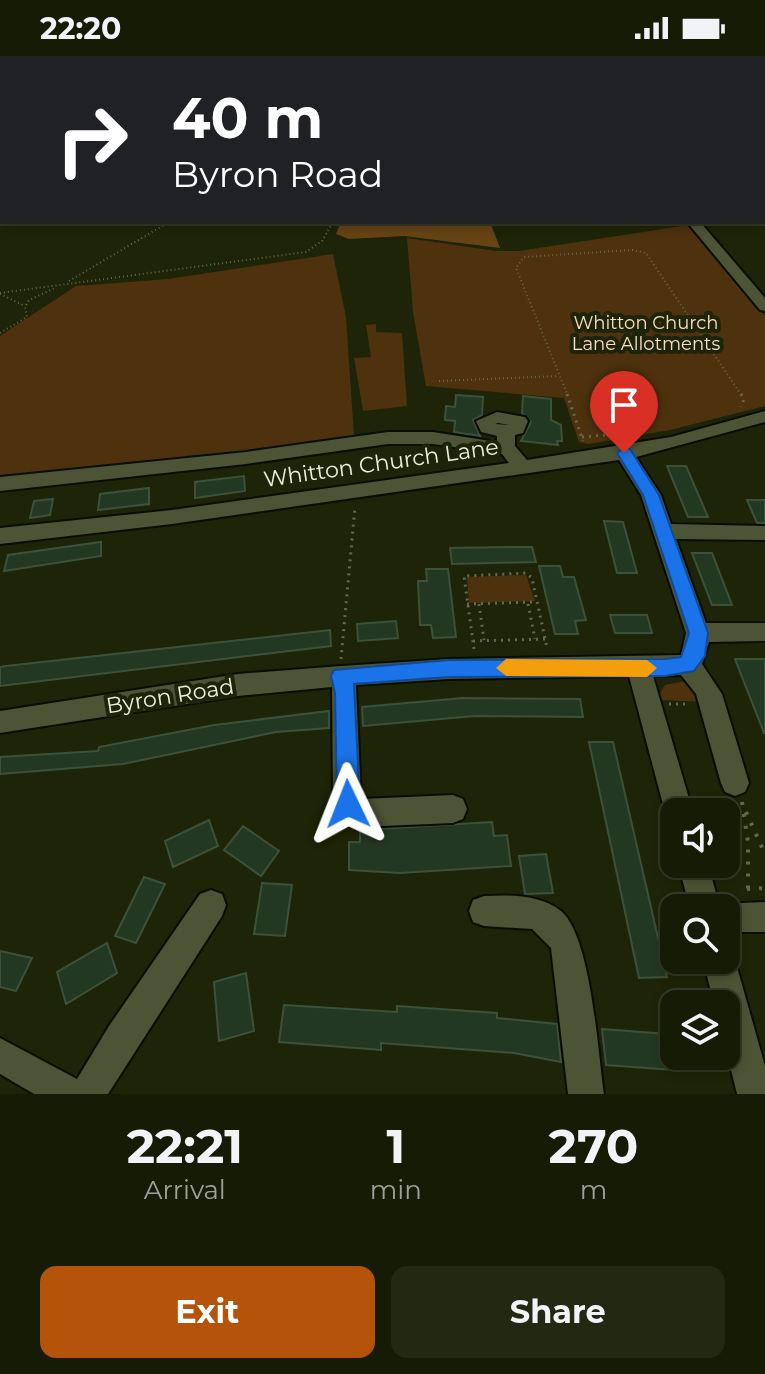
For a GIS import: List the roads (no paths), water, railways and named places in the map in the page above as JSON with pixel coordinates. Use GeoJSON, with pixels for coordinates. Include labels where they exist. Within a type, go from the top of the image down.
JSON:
{"type":"FeatureCollection","features":[{"type":"Feature","properties":{"kind":"street"},"geometry":{"type":"LineString","coordinates":[[695,224],[765,307]]}},
{"type":"Feature","properties":{"kind":"street","name":"Whitton Church Lane"},"geometry":{"type":"LineString","coordinates":[[0,536],[353,492],[624,453],[673,443],[765,416]]}},
{"type":"Feature","properties":{"kind":"street"},"geometry":{"type":"LineString","coordinates":[[0,484],[246,458],[388,438],[506,440],[521,467]]}},
{"type":"Feature","properties":{"kind":"street"},"geometry":{"type":"LineString","coordinates":[[624,453],[651,495],[698,633],[695,656],[687,665],[704,682],[715,704],[715,723],[735,783]]}},
{"type":"Feature","properties":{"kind":"street"},"geometry":{"type":"LineString","coordinates":[[662,531],[765,533]]}},
{"type":"Feature","properties":{"kind":"street"},"geometry":{"type":"LineString","coordinates":[[698,633],[765,632]]}},
{"type":"Feature","properties":{"kind":"street","name":"Byron Road"},"geometry":{"type":"LineString","coordinates":[[0,722],[238,685],[341,676],[477,668],[639,669],[687,665]]}},
{"type":"Feature","properties":{"kind":"street"},"geometry":{"type":"LineString","coordinates":[[639,669],[675,798]]}},
{"type":"Feature","properties":{"kind":"street"},"geometry":{"type":"LineString","coordinates":[[341,676],[346,693],[347,798],[351,809],[359,813],[453,809]]}},
{"type":"Feature","properties":{"kind":"street"},"geometry":{"type":"LineString","coordinates":[[88,1094],[121,1038],[211,905]]}},
{"type":"Feature","properties":{"kind":"street"},"geometry":{"type":"LineString","coordinates":[[484,911],[536,915],[553,921],[560,930],[568,957],[586,1094]]}},
{"type":"Feature","properties":{"kind":"street"},"geometry":{"type":"LineString","coordinates":[[723,974],[755,1094]]}},
{"type":"Feature","properties":{"kind":"street"},"geometry":{"type":"LineString","coordinates":[[0,1055],[68,1094]]}},
{"type":"Feature","properties":{"kind":"park label","name":"Whitton Church Lane Allotments"},"geometry":{"type":"Point","coordinates":[646,333]}}]}
